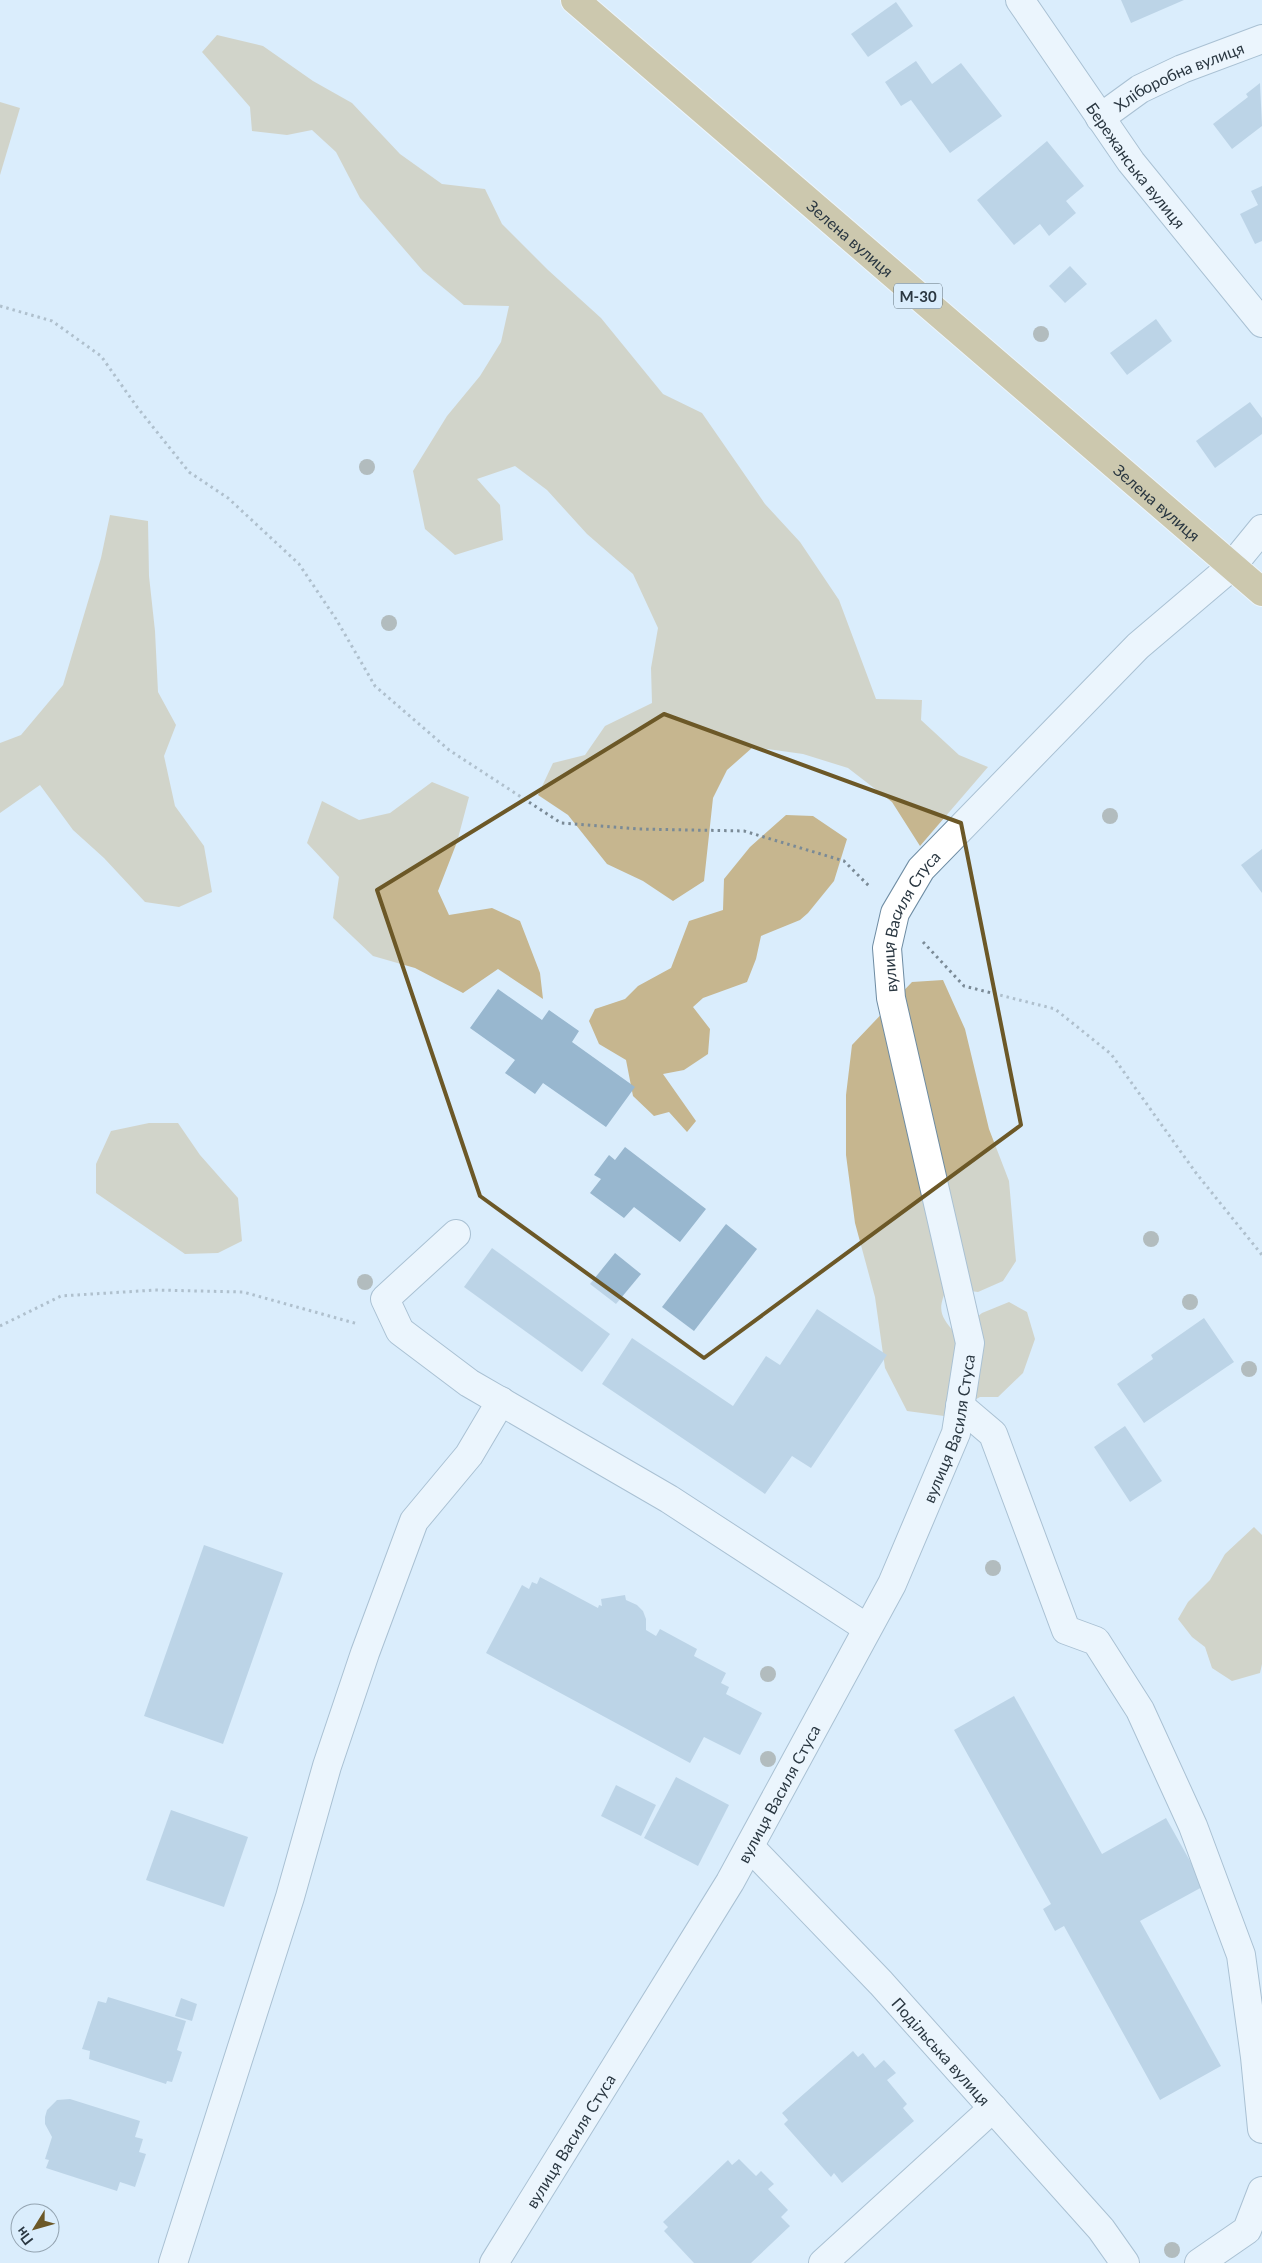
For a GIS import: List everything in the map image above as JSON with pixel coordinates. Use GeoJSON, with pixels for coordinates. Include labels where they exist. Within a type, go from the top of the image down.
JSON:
{"type":"FeatureCollection","features":[{"type":"Feature","properties":{"kind":"highway","name":"Зелена вулиця"},"geometry":{"type":"LineString","coordinates":[[574,0],[1262,592]]}},
{"type":"Feature","properties":{"kind":"street","name":"Бережанська вулиця"},"geometry":{"type":"LineString","coordinates":[[1020,0],[1131,162],[1262,323]]}},
{"type":"Feature","properties":{"kind":"street","name":"Хліборобна вулиця"},"geometry":{"type":"LineString","coordinates":[[1100,118],[1140,89],[1182,69],[1262,39]]}},
{"type":"Feature","properties":{"kind":"street"},"geometry":{"type":"LineString","coordinates":[[1231,567],[1262,529]]}},
{"type":"Feature","properties":{"kind":"street","name":"вулиця Василя Стуса"},"geometry":{"type":"LineString","coordinates":[[494,2263],[730,1882],[892,1584],[956,1434],[970,1343],[891,998],[887,948],[896,913],[921,869],[1138,646],[1231,567]]}},
{"type":"Feature","properties":{"kind":"street"},"geometry":{"type":"LineString","coordinates":[[456,1234],[385,1299],[400,1331],[469,1383],[669,1499],[867,1628]]}},
{"type":"Feature","properties":{"kind":"street"},"geometry":{"type":"LineString","coordinates":[[173,2263],[290,1898],[327,1766],[365,1653],[414,1521],[469,1455],[501,1401]]}},
{"type":"Feature","properties":{"kind":"street"},"geometry":{"type":"LineString","coordinates":[[960,1406],[993,1434],[1066,1630],[1096,1641],[1140,1710],[1194,1826],[1241,1955],[1255,2057],[1262,2129]]}},
{"type":"Feature","properties":{"kind":"street","name":"Подільська вулиця"},"geometry":{"type":"LineString","coordinates":[[750,1846],[881,1983],[1102,2229],[1125,2263]]}},
{"type":"Feature","properties":{"kind":"street"},"geometry":{"type":"LineString","coordinates":[[823,2263],[993,2108]]}},
{"type":"Feature","properties":{"kind":"street"},"geometry":{"type":"LineString","coordinates":[[1199,2263],[1247,2230],[1262,2191]]}},
{"type":"Feature","properties":{"kind":"path"},"geometry":{"type":"LineString","coordinates":[[0,306],[52,320],[101,356],[137,407],[189,472],[228,498],[299,564],[336,619],[375,686],[450,750],[561,823],[639,829],[744,831],[844,860],[964,986],[1056,1009],[1111,1054],[1196,1173],[1262,1255]]}},
{"type":"Feature","properties":{"kind":"path"},"geometry":{"type":"LineString","coordinates":[[0,1326],[61,1296],[156,1290],[243,1292],[383,1331],[400,1331]]}},
{"type":"Feature","properties":{"kind":"highlighted area"},"geometry":{"type":"Polygon","coordinates":[[[664,714],[961,823],[1021,1125],[704,1358],[480,1196],[377,890],[664,714]]]}},
{"type":"Feature","properties":{"kind":"shaded area"},"geometry":{"type":"Polygon","coordinates":[[[217,35],[263,46],[313,81],[352,103],[400,154],[442,184],[485,189],[502,224],[548,270],[601,318],[663,394],[702,413],[765,504],[800,542],[839,600],[876,699],[922,700],[921,720],[959,755],[988,767],[920,846],[892,802],[848,768],[803,754],[753,747],[727,770],[713,798],[704,881],[673,901],[643,881],[607,864],[568,815],[538,795],[553,763],[585,755],[605,726],[652,703],[651,668],[658,628],[633,574],[587,534],[547,490],[515,466],[477,479],[500,505],[503,540],[455,555],[425,529],[413,471],[447,416],[480,376],[501,342],[509,306],[464,305],[423,271],[360,198],[336,152],[312,130],[287,135],[252,131],[250,107],[202,52],[217,35]]]}},
{"type":"Feature","properties":{"kind":"shaded area"},"geometry":{"type":"Polygon","coordinates":[[[0,102],[20,108],[0,175],[0,102]]]}},
{"type":"Feature","properties":{"kind":"shaded area"},"geometry":{"type":"Polygon","coordinates":[[[110,515],[148,521],[149,576],[155,631],[158,692],[176,725],[164,756],[175,806],[204,846],[212,892],[179,907],[145,902],[104,858],[73,830],[40,785],[0,813],[0,743],[21,735],[63,685],[101,558],[110,515]]]}},
{"type":"Feature","properties":{"kind":"shaded area"},"geometry":{"type":"Polygon","coordinates":[[[432,782],[469,797],[457,842],[438,891],[449,915],[492,908],[520,921],[540,973],[543,999],[498,969],[463,993],[415,968],[373,956],[333,918],[339,877],[307,843],[322,801],[359,820],[390,813],[432,782]]]}},
{"type":"Feature","properties":{"kind":"shaded area"},"geometry":{"type":"Polygon","coordinates":[[[786,815],[813,816],[847,839],[834,881],[800,920],[761,936],[756,959],[747,982],[703,998],[693,1007],[710,1029],[708,1054],[684,1070],[663,1074],[696,1121],[687,1132],[669,1112],[654,1116],[633,1096],[626,1060],[599,1044],[589,1021],[595,1009],[625,999],[638,986],[671,968],[689,921],[723,910],[724,879],[750,847],[786,815]]]}},
{"type":"Feature","properties":{"kind":"shaded area"},"geometry":{"type":"Polygon","coordinates":[[[943,980],[965,1029],[989,1129],[1009,1181],[1016,1261],[1003,1281],[978,1292],[947,1288],[941,1307],[943,1317],[956,1334],[982,1313],[1009,1302],[1027,1312],[1035,1339],[1023,1373],[998,1397],[980,1397],[944,1416],[907,1411],[885,1368],[875,1297],[855,1223],[846,1155],[846,1095],[852,1045],[912,982],[943,980]]]}},
{"type":"Feature","properties":{"kind":"shaded area"},"geometry":{"type":"Polygon","coordinates":[[[149,1123],[178,1123],[200,1155],[238,1198],[242,1241],[218,1253],[185,1254],[96,1193],[96,1164],[111,1131],[149,1123]]]}},
{"type":"Feature","properties":{"kind":"shaded area"},"geometry":{"type":"Polygon","coordinates":[[[1254,1527],[1262,1535],[1262,1664],[1260,1673],[1232,1681],[1212,1668],[1205,1647],[1192,1637],[1178,1619],[1188,1602],[1210,1580],[1225,1554],[1254,1527]]]}},
{"type":"Feature","properties":{"kind":"building"},"geometry":{"type":"Polygon","coordinates":[[[1121,0],[1184,0],[1131,23],[1121,0]]]}},
{"type":"Feature","properties":{"kind":"building"},"geometry":{"type":"Polygon","coordinates":[[[896,2],[913,26],[868,57],[851,34],[896,2]]]}},
{"type":"Feature","properties":{"kind":"building"},"geometry":{"type":"Polygon","coordinates":[[[916,61],[932,84],[961,63],[1002,116],[950,153],[911,100],[901,106],[885,82],[916,61]]]}},
{"type":"Feature","properties":{"kind":"building"},"geometry":{"type":"Polygon","coordinates":[[[1260,83],[1262,126],[1232,149],[1213,124],[1248,97],[1246,94],[1260,83]]]}},
{"type":"Feature","properties":{"kind":"building"},"geometry":{"type":"Polygon","coordinates":[[[1047,141],[1084,186],[1066,201],[1076,213],[1049,236],[1040,224],[1014,245],[977,200],[1047,141]]]}},
{"type":"Feature","properties":{"kind":"building"},"geometry":{"type":"Polygon","coordinates":[[[1262,186],[1262,241],[1255,244],[1240,214],[1258,205],[1251,191],[1262,186]]]}},
{"type":"Feature","properties":{"kind":"building"},"geometry":{"type":"Polygon","coordinates":[[[1070,266],[1087,284],[1065,303],[1049,286],[1070,266]]]}},
{"type":"Feature","properties":{"kind":"building"},"geometry":{"type":"Polygon","coordinates":[[[1156,319],[1172,341],[1127,375],[1110,353],[1156,319]]]}},
{"type":"Feature","properties":{"kind":"building"},"geometry":{"type":"Polygon","coordinates":[[[1250,402],[1262,418],[1262,434],[1215,468],[1196,441],[1250,402]]]}},
{"type":"Feature","properties":{"kind":"building"},"geometry":{"type":"Polygon","coordinates":[[[1262,849],[1262,893],[1241,865],[1262,849]]]}},
{"type":"Feature","properties":{"kind":"building"},"geometry":{"type":"Polygon","coordinates":[[[498,989],[542,1020],[549,1010],[579,1031],[572,1042],[635,1087],[606,1127],[543,1083],[535,1094],[505,1073],[515,1060],[470,1028],[498,989]]]}},
{"type":"Feature","properties":{"kind":"building"},"geometry":{"type":"Polygon","coordinates":[[[625,1147],[706,1209],[680,1242],[634,1207],[624,1218],[590,1193],[601,1179],[594,1175],[609,1155],[615,1160],[625,1147]]]}},
{"type":"Feature","properties":{"kind":"building"},"geometry":{"type":"Polygon","coordinates":[[[726,1224],[757,1249],[694,1331],[662,1307],[726,1224]]]}},
{"type":"Feature","properties":{"kind":"building"},"geometry":{"type":"Polygon","coordinates":[[[492,1248],[610,1334],[582,1372],[464,1287],[492,1248]]]}},
{"type":"Feature","properties":{"kind":"building"},"geometry":{"type":"Polygon","coordinates":[[[615,1253],[641,1274],[616,1304],[590,1284],[615,1253]]]}},
{"type":"Feature","properties":{"kind":"building"},"geometry":{"type":"Polygon","coordinates":[[[817,1309],[887,1355],[811,1468],[792,1456],[765,1494],[602,1384],[632,1338],[733,1406],[766,1356],[780,1365],[817,1309]]]}},
{"type":"Feature","properties":{"kind":"building"},"geometry":{"type":"Polygon","coordinates":[[[1204,1318],[1234,1362],[1144,1423],[1117,1384],[1153,1359],[1151,1355],[1204,1318]]]}},
{"type":"Feature","properties":{"kind":"building"},"geometry":{"type":"Polygon","coordinates":[[[1125,1426],[1162,1481],[1130,1502],[1094,1447],[1125,1426]]]}},
{"type":"Feature","properties":{"kind":"building"},"geometry":{"type":"Polygon","coordinates":[[[204,1545],[283,1573],[223,1744],[144,1716],[204,1545]]]}},
{"type":"Feature","properties":{"kind":"building"},"geometry":{"type":"Polygon","coordinates":[[[540,1577],[598,1608],[599,1605],[602,1606],[601,1599],[625,1595],[626,1600],[637,1605],[643,1611],[646,1619],[646,1630],[656,1636],[660,1629],[697,1649],[694,1656],[726,1673],[721,1683],[729,1687],[726,1694],[762,1713],[740,1755],[704,1737],[690,1763],[486,1653],[522,1585],[529,1589],[532,1582],[537,1584],[540,1577]]]}},
{"type":"Feature","properties":{"kind":"building"},"geometry":{"type":"Polygon","coordinates":[[[1014,1696],[1102,1854],[1166,1818],[1204,1886],[1140,1921],[1221,2066],[1160,2100],[1064,1926],[1055,1931],[1043,1909],[1051,1904],[954,1730],[1014,1696]]]}},
{"type":"Feature","properties":{"kind":"building"},"geometry":{"type":"Polygon","coordinates":[[[676,1777],[729,1805],[698,1866],[644,1838],[676,1777]]]}},
{"type":"Feature","properties":{"kind":"building"},"geometry":{"type":"Polygon","coordinates":[[[616,1785],[656,1805],[641,1836],[601,1816],[616,1785]]]}},
{"type":"Feature","properties":{"kind":"building"},"geometry":{"type":"Polygon","coordinates":[[[171,1810],[248,1837],[224,1907],[146,1880],[171,1810]]]}},
{"type":"Feature","properties":{"kind":"building"},"geometry":{"type":"Polygon","coordinates":[[[108,1997],[186,2021],[177,2050],[182,2052],[172,2082],[167,2081],[166,2084],[89,2059],[90,2051],[82,2049],[98,2001],[106,2003],[108,1997]]]}},
{"type":"Feature","properties":{"kind":"building"},"geometry":{"type":"Polygon","coordinates":[[[181,1998],[197,2004],[192,2021],[175,2016],[181,1998]]]}},
{"type":"Feature","properties":{"kind":"building"},"geometry":{"type":"Polygon","coordinates":[[[853,2051],[858,2057],[863,2053],[875,2068],[884,2060],[896,2073],[887,2080],[907,2104],[903,2108],[914,2121],[842,2183],[834,2173],[831,2177],[784,2124],[788,2120],[782,2113],[853,2051]]]}},
{"type":"Feature","properties":{"kind":"building"},"geometry":{"type":"Polygon","coordinates":[[[70,2099],[140,2121],[135,2137],[143,2139],[139,2152],[146,2154],[135,2187],[120,2182],[117,2191],[46,2168],[49,2160],[45,2159],[52,2137],[45,2124],[47,2110],[57,2100],[70,2099]]]}},
{"type":"Feature","properties":{"kind":"building"},"geometry":{"type":"Polygon","coordinates":[[[739,2159],[756,2176],[761,2171],[774,2184],[768,2189],[788,2210],[781,2217],[790,2226],[751,2263],[694,2263],[664,2231],[668,2227],[663,2222],[728,2160],[732,2165],[739,2159]]]}}]}
